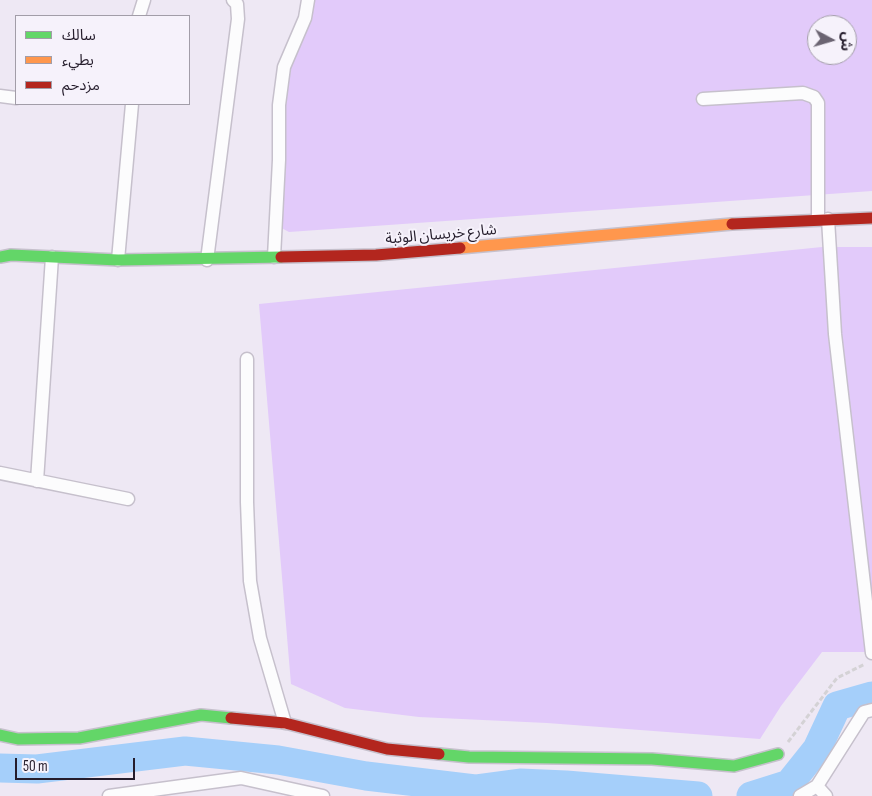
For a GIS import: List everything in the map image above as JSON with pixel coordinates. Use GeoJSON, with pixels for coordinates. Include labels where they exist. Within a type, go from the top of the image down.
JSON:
{"type":"FeatureCollection","features":[{"type":"Feature","properties":{"kind":"street"},"geometry":{"type":"LineString","coordinates":[[140,15],[144,0]]}},
{"type":"Feature","properties":{"kind":"street"},"geometry":{"type":"LineString","coordinates":[[207,260],[238,19],[237,4],[234,0]]}},
{"type":"Feature","properties":{"kind":"street"},"geometry":{"type":"LineString","coordinates":[[274,257],[279,160],[279,105],[284,67],[304,18],[308,0]]}},
{"type":"Feature","properties":{"kind":"street"},"geometry":{"type":"LineString","coordinates":[[703,99],[803,93],[814,97],[818,102],[823,219],[872,653]]}},
{"type":"Feature","properties":{"kind":"street"},"geometry":{"type":"LineString","coordinates":[[0,96],[15,98]]}},
{"type":"Feature","properties":{"kind":"street"},"geometry":{"type":"LineString","coordinates":[[118,260],[132,105]]}},
{"type":"Feature","properties":{"kind":"street","name":"شارع خريسان الوثبة"},"geometry":{"type":"LineString","coordinates":[[4,255],[118,260],[207,260],[376,255],[535,242],[710,224],[872,218]]}},
{"type":"Feature","properties":{"kind":"street"},"geometry":{"type":"LineString","coordinates":[[37,481],[52,257]]}},
{"type":"Feature","properties":{"kind":"street"},"geometry":{"type":"LineString","coordinates":[[247,360],[247,502],[250,581],[260,638],[285,723]]}},
{"type":"Feature","properties":{"kind":"street"},"geometry":{"type":"LineString","coordinates":[[0,473],[128,499]]}},
{"type":"Feature","properties":{"kind":"street"},"geometry":{"type":"LineString","coordinates":[[800,796],[817,786],[864,712],[872,710]]}},
{"type":"Feature","properties":{"kind":"street"},"geometry":{"type":"LineString","coordinates":[[0,735],[18,739],[79,738],[201,715],[285,723],[387,749],[469,757],[652,759],[734,766],[778,754]]}},
{"type":"Feature","properties":{"kind":"street"},"geometry":{"type":"LineString","coordinates":[[108,796],[241,778],[296,793],[323,796]]}},
{"type":"Feature","properties":{"kind":"street"},"geometry":{"type":"LineString","coordinates":[[817,786],[826,796]]}},
{"type":"Feature","properties":{"kind":"path"},"geometry":{"type":"LineString","coordinates":[[778,754],[802,726],[837,678],[872,661]]}},
{"type":"Feature","properties":{"kind":"shaded area"},"geometry":{"type":"Polygon","coordinates":[[[304,0],[872,0],[872,191],[289,232],[270,222],[288,51],[304,0]]]}},
{"type":"Feature","properties":{"kind":"shaded area"},"geometry":{"type":"Polygon","coordinates":[[[822,247],[872,247],[872,652],[822,652],[781,706],[760,739],[547,723],[419,717],[345,708],[291,684],[259,304],[822,247]]]}},
{"type":"Feature","properties":{"kind":"waterway"},"geometry":{"type":"LineString","coordinates":[[751,796],[789,784],[817,749],[837,706],[872,696]]}},
{"type":"Feature","properties":{"kind":"waterway"},"geometry":{"type":"LineString","coordinates":[[0,768],[37,769],[185,751],[278,760],[366,776],[475,789],[520,783],[698,796]]}},
{"type":"Feature","properties":{"kind":"traffic: fast"},"geometry":{"type":"LineString","coordinates":[[0,257],[11,255],[118,260],[281,257]]}},
{"type":"Feature","properties":{"kind":"traffic: fast"},"geometry":{"type":"LineString","coordinates":[[0,735],[18,739],[79,738],[201,715],[231,718]]}},
{"type":"Feature","properties":{"kind":"traffic: fast"},"geometry":{"type":"LineString","coordinates":[[439,754],[469,757],[652,759],[734,766],[778,754]]}},
{"type":"Feature","properties":{"kind":"traffic: slow"},"geometry":{"type":"LineString","coordinates":[[460,248],[732,224]]}},
{"type":"Feature","properties":{"kind":"traffic: jam"},"geometry":{"type":"LineString","coordinates":[[732,224],[872,218]]}},
{"type":"Feature","properties":{"kind":"traffic: jam"},"geometry":{"type":"LineString","coordinates":[[281,257],[376,255],[460,248]]}},
{"type":"Feature","properties":{"kind":"traffic: jam"},"geometry":{"type":"LineString","coordinates":[[231,718],[285,723],[387,749],[439,754]]}}]}
